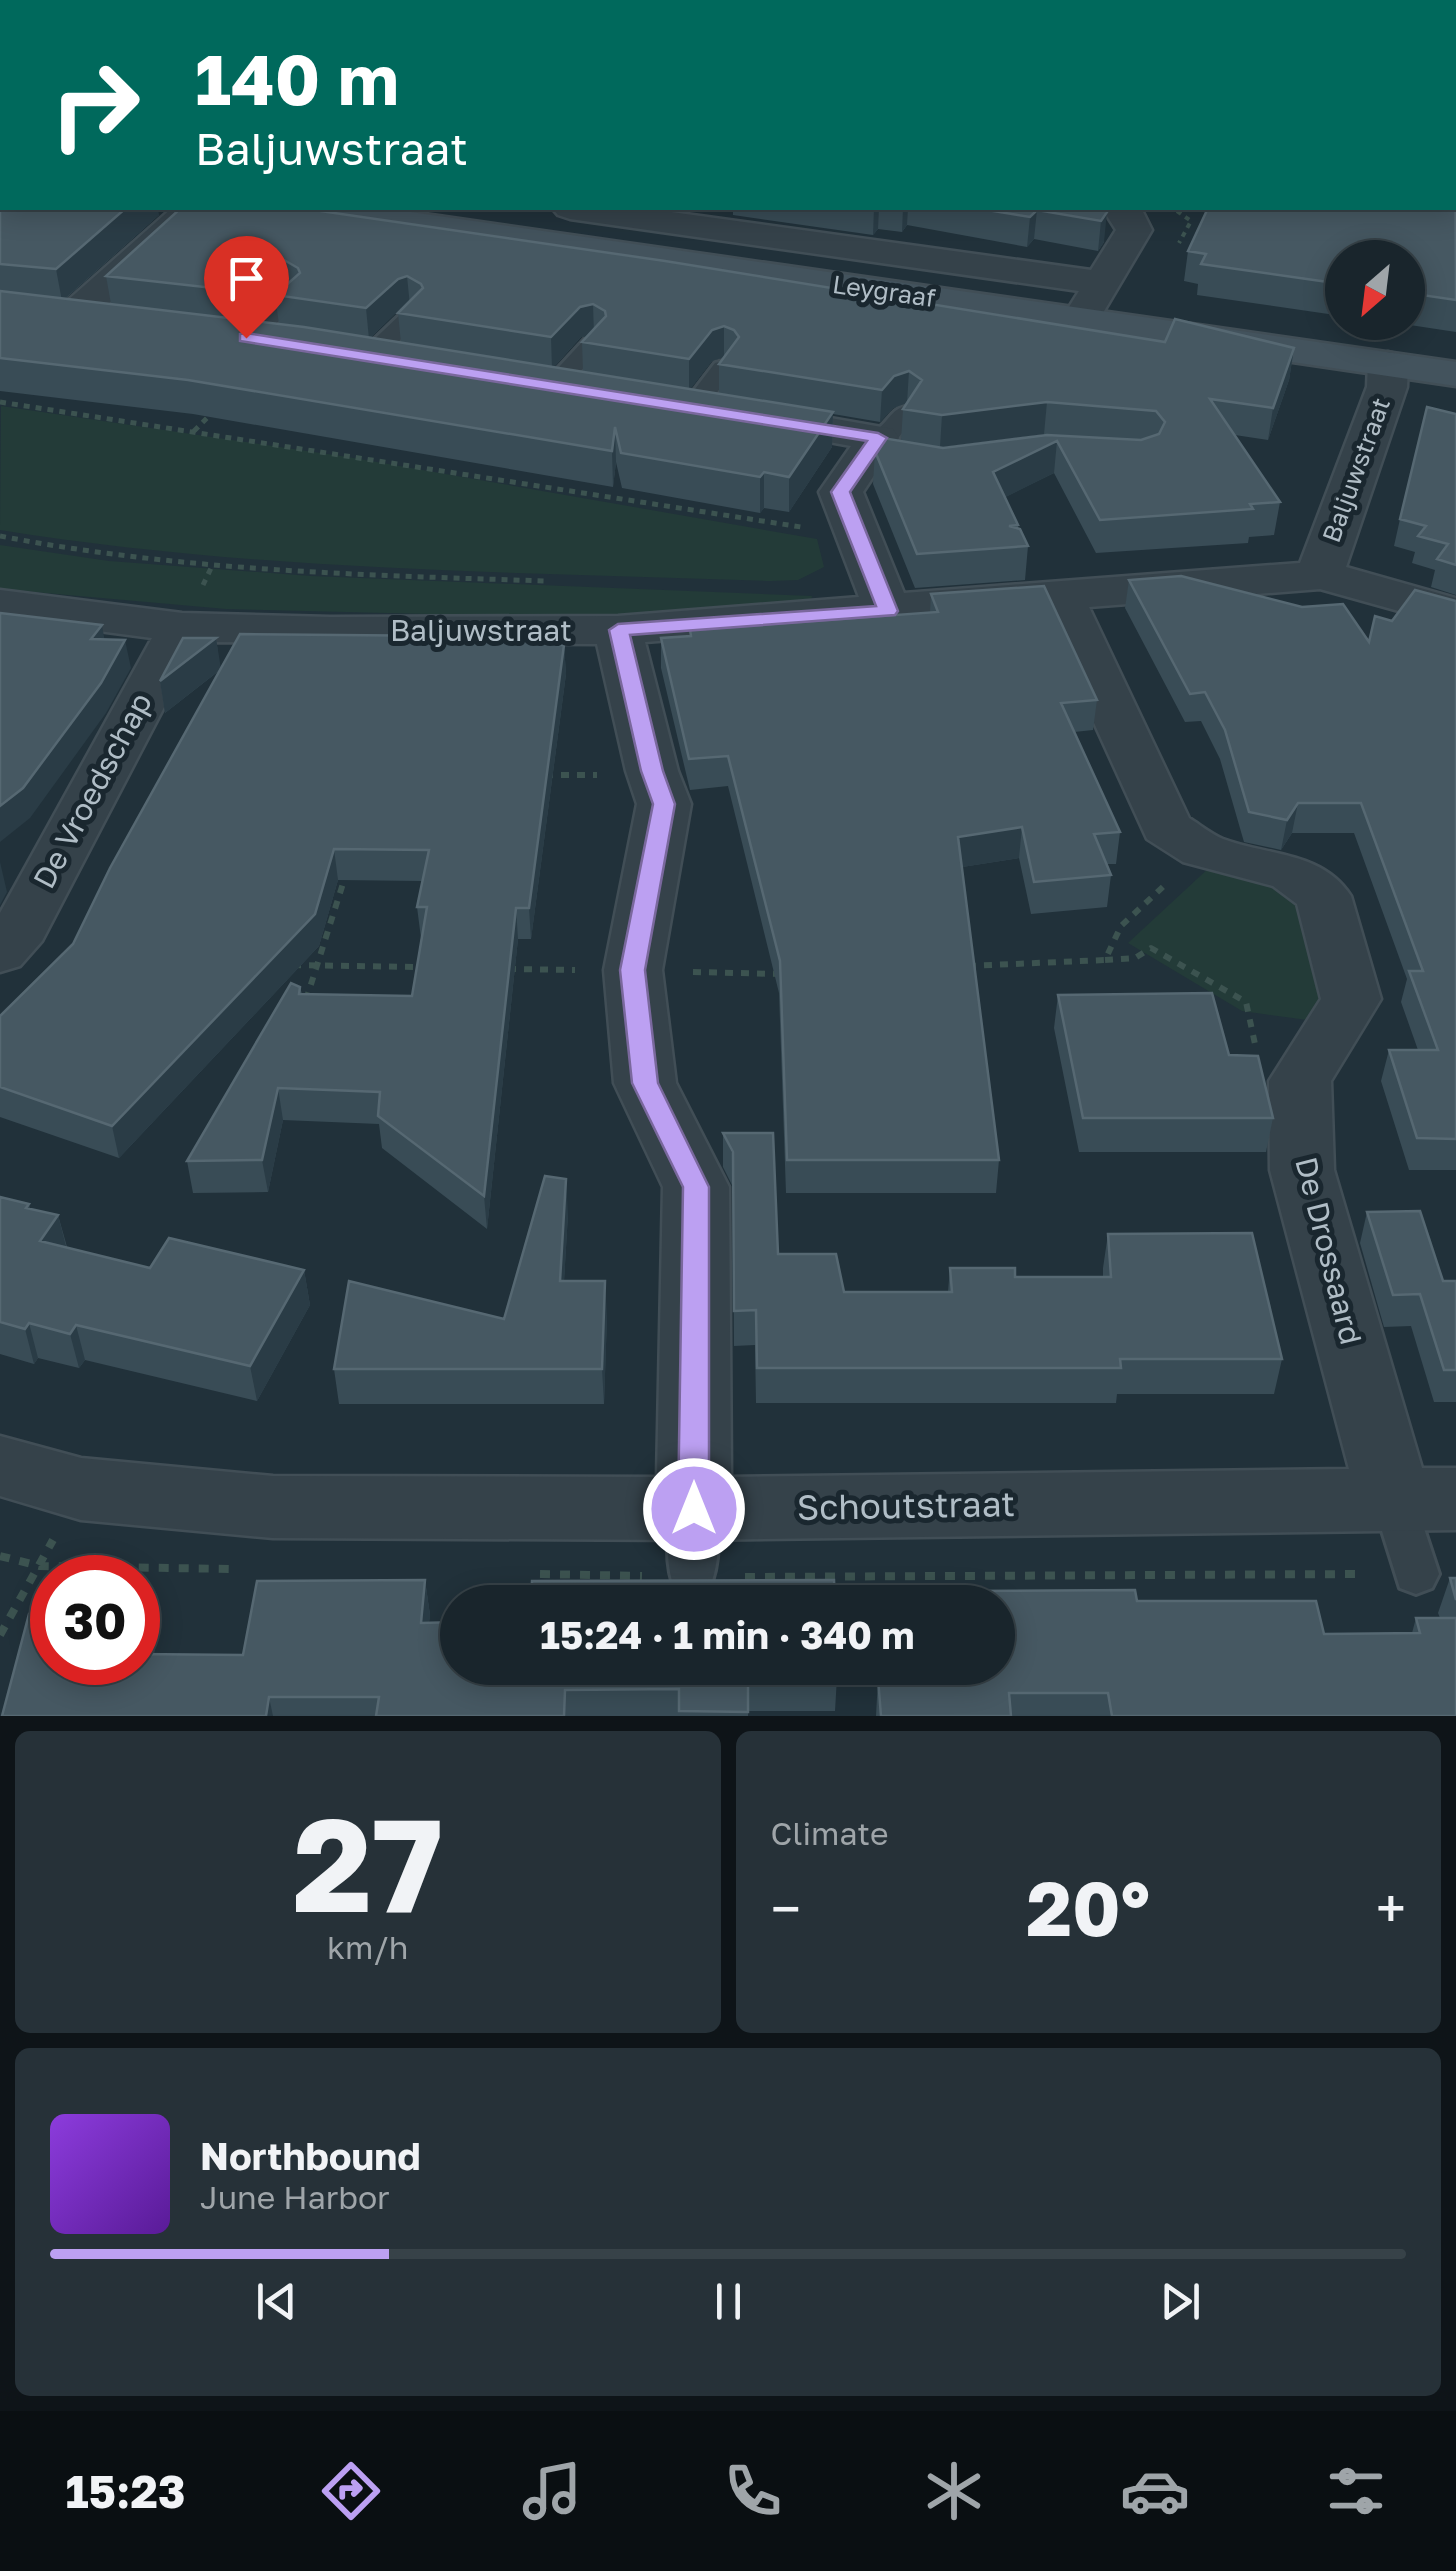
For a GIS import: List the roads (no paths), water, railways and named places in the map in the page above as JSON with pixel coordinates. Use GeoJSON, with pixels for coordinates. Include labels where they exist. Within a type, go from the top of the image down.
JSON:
{"type":"FeatureCollection","features":[{"type":"Feature","properties":{"kind":"street"},"geometry":{"type":"LineString","coordinates":[[130,324],[55,315],[189,210]]}},
{"type":"Feature","properties":{"kind":"street","name":"Leygraaf"},"geometry":{"type":"LineString","coordinates":[[327,210],[1456,374]]}},
{"type":"Feature","properties":{"kind":"street","name":"Leygraaf"},"geometry":{"type":"LineString","coordinates":[[584,210],[1102,283]]}},
{"type":"Feature","properties":{"kind":"street"},"geometry":{"type":"LineString","coordinates":[[1080,320],[1134,230],[1130,216],[1122,210]]}},
{"type":"Feature","properties":{"kind":"street"},"geometry":{"type":"LineString","coordinates":[[356,352],[416,362]]}},
{"type":"Feature","properties":{"kind":"street","name":"Baljuwstraat"},"geometry":{"type":"LineString","coordinates":[[1322,576],[1324,557],[1387,386],[1388,364]]}},
{"type":"Feature","properties":{"kind":"street"},"geometry":{"type":"LineString","coordinates":[[537,382],[599,392]]}},
{"type":"Feature","properties":{"kind":"street"},"geometry":{"type":"LineString","coordinates":[[676,404],[884,434],[922,461]]}},
{"type":"Feature","properties":{"kind":"street"},"geometry":{"type":"LineString","coordinates":[[884,434],[840,492],[857,526],[888,611]]}},
{"type":"Feature","properties":{"kind":"street","name":"Baljuwstraat"},"geometry":{"type":"LineString","coordinates":[[0,604],[182,627],[618,630],[1322,576],[1456,613]]}},
{"type":"Feature","properties":{"kind":"street","name":"De Drossaard"},"geometry":{"type":"LineString","coordinates":[[1062,598],[1166,827],[1202,850],[1335,883],[1351,999],[1300,1081],[1302,1170],[1425,1499]]}},
{"type":"Feature","properties":{"kind":"street","name":"De Vroedschap"},"geometry":{"type":"LineString","coordinates":[[0,953],[13,941],[182,627]]}},
{"type":"Feature","properties":{"kind":"street"},"geometry":{"type":"LineString","coordinates":[[618,630],[664,804],[632,970],[645,1083],[696,1187],[693,1543]]}},
{"type":"Feature","properties":{"kind":"street","name":"Schoutstraat"},"geometry":{"type":"LineString","coordinates":[[0,1466],[82,1489],[693,1543],[1425,1499]]}},
{"type":"Feature","properties":{"kind":"lane"},"geometry":{"type":"LineString","coordinates":[[258,339],[289,301]]}},
{"type":"Feature","properties":{"kind":"lane"},"geometry":{"type":"LineString","coordinates":[[356,352],[412,317]]}},
{"type":"Feature","properties":{"kind":"lane"},"geometry":{"type":"LineString","coordinates":[[537,382],[592,345]]}},
{"type":"Feature","properties":{"kind":"lane"},"geometry":{"type":"LineString","coordinates":[[676,404],[723,368]]}},
{"type":"Feature","properties":{"kind":"lane"},"geometry":{"type":"LineString","coordinates":[[1416,1574],[1425,1499]]}}]}
